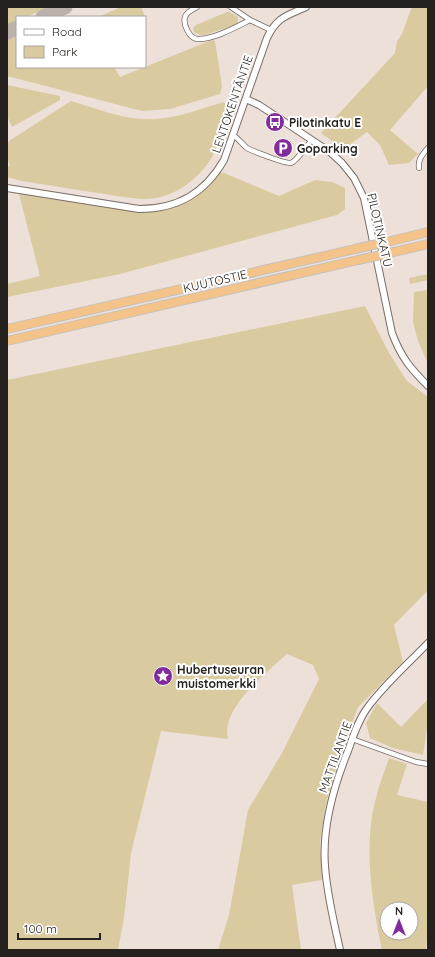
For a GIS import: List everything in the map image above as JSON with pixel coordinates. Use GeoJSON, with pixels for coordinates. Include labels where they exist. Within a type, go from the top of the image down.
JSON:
{"type":"FeatureCollection","features":[{"type":"Feature","properties":{"kind":"highway","name":"KUUTOSTIE"},"geometry":{"type":"LineString","coordinates":[[7,328],[428,232]]}},
{"type":"Feature","properties":{"kind":"highway","name":"KUUTOSTIE"},"geometry":{"type":"LineString","coordinates":[[7,341],[428,244]]}},
{"type":"Feature","properties":{"kind":"street"},"geometry":{"type":"LineString","coordinates":[[197,7],[186,15],[185,18],[185,24],[193,38],[199,39],[219,34],[250,20]]}},
{"type":"Feature","properties":{"kind":"street"},"geometry":{"type":"LineString","coordinates":[[231,7],[250,20],[271,30]]}},
{"type":"Feature","properties":{"kind":"street","name":"LENTOKENTÄNTIE"},"geometry":{"type":"LineString","coordinates":[[7,188],[139,209],[166,207],[180,202],[202,189],[217,172],[224,160],[271,30],[283,17],[306,7]]}},
{"type":"Feature","properties":{"kind":"street","name":"PILOTINKATU"},"geometry":{"type":"LineString","coordinates":[[246,99],[260,105],[330,152],[342,163],[354,178],[364,198],[392,333],[398,348],[408,364],[428,386]]}},
{"type":"Feature","properties":{"kind":"street"},"geometry":{"type":"LineString","coordinates":[[234,135],[239,138],[245,147],[252,151],[287,163],[295,160],[312,140]]}},
{"type":"Feature","properties":{"kind":"street"},"geometry":{"type":"LineString","coordinates":[[419,168],[418,163],[420,157],[428,148]]}},
{"type":"Feature","properties":{"kind":"street","name":"MATTILANTIE"},"geometry":{"type":"LineString","coordinates":[[340,950],[325,866],[325,840],[331,799],[352,739],[366,709],[377,695],[428,643]]}},
{"type":"Feature","properties":{"kind":"street"},"geometry":{"type":"LineString","coordinates":[[352,739],[416,762],[428,764]]}},
{"type":"Feature","properties":{"kind":"green space"},"geometry":{"type":"Polygon","coordinates":[[[7,7],[49,7],[28,16],[16,16],[16,21],[7,25],[7,7]]]}},
{"type":"Feature","properties":{"kind":"green space"},"geometry":{"type":"Polygon","coordinates":[[[121,7],[141,7],[145,16],[100,16],[121,7]]]}},
{"type":"Feature","properties":{"kind":"green space"},"geometry":{"type":"Polygon","coordinates":[[[414,7],[428,7],[428,86],[390,130],[418,154],[409,163],[389,165],[380,145],[367,132],[345,148],[336,144],[321,133],[395,53],[397,41],[402,34],[411,9],[414,7]]]}},
{"type":"Feature","properties":{"kind":"green space"},"geometry":{"type":"Polygon","coordinates":[[[227,12],[238,17],[238,21],[235,25],[204,35],[194,32],[193,28],[196,25],[227,12]]]}},
{"type":"Feature","properties":{"kind":"green space"},"geometry":{"type":"Polygon","coordinates":[[[16,36],[16,68],[115,68],[120,77],[146,68],[146,67],[212,40],[215,41],[222,86],[220,94],[170,109],[142,111],[7,76],[7,40],[16,36]]]}},
{"type":"Feature","properties":{"kind":"green space"},"geometry":{"type":"Polygon","coordinates":[[[7,85],[60,96],[60,100],[12,127],[7,116],[7,85]]]}},
{"type":"Feature","properties":{"kind":"green space"},"geometry":{"type":"Polygon","coordinates":[[[71,101],[113,114],[144,119],[173,117],[224,102],[228,111],[217,146],[206,166],[183,187],[163,196],[142,199],[129,198],[22,181],[7,177],[7,168],[10,165],[7,153],[9,141],[71,101]]]}},
{"type":"Feature","properties":{"kind":"green space"},"geometry":{"type":"Polygon","coordinates":[[[217,172],[224,173],[279,196],[315,180],[332,182],[345,188],[345,209],[337,215],[120,274],[7,297],[7,284],[40,276],[18,190],[139,209],[180,202],[217,172]]]}},
{"type":"Feature","properties":{"kind":"green space"},"geometry":{"type":"Polygon","coordinates":[[[428,274],[428,280],[410,284],[409,278],[428,274]]]}},
{"type":"Feature","properties":{"kind":"green space"},"geometry":{"type":"Polygon","coordinates":[[[428,290],[428,364],[418,341],[413,322],[414,292],[428,290]]]}},
{"type":"Feature","properties":{"kind":"green space"},"geometry":{"type":"Polygon","coordinates":[[[365,306],[389,353],[407,381],[428,397],[428,590],[394,625],[403,662],[358,707],[341,753],[326,803],[320,841],[322,880],[292,885],[301,950],[218,950],[229,915],[248,810],[282,753],[319,679],[313,665],[287,654],[257,681],[238,704],[227,727],[228,739],[161,731],[131,853],[124,918],[118,950],[7,950],[7,380],[365,306]]]}},
{"type":"Feature","properties":{"kind":"green space"},"geometry":{"type":"Polygon","coordinates":[[[428,699],[428,722],[423,755],[393,748],[370,738],[366,723],[377,703],[401,727],[428,699]]]}},
{"type":"Feature","properties":{"kind":"green space"},"geometry":{"type":"Polygon","coordinates":[[[389,758],[407,764],[397,795],[428,802],[428,928],[426,950],[382,950],[380,941],[419,941],[419,901],[379,901],[379,934],[370,874],[370,835],[372,816],[389,758]]]}},
{"type":"Feature","properties":{"kind":"taxiway"},"geometry":{"type":"LineString","coordinates":[[45,16],[65,7]]}},
{"type":"Feature","properties":{"kind":"taxiway"},"geometry":{"type":"LineString","coordinates":[[7,32],[16,28]]}},
{"type":"Feature","properties":{"kind":"place","name":"Pilotinkatu E"},"geometry":{"type":"Point","coordinates":[275,122]}},
{"type":"Feature","properties":{"kind":"place","name":"Goparking"},"geometry":{"type":"Point","coordinates":[283,148]}},
{"type":"Feature","properties":{"kind":"place","name":"Hubertuseuran muistomerkki"},"geometry":{"type":"Point","coordinates":[163,676]}}]}
